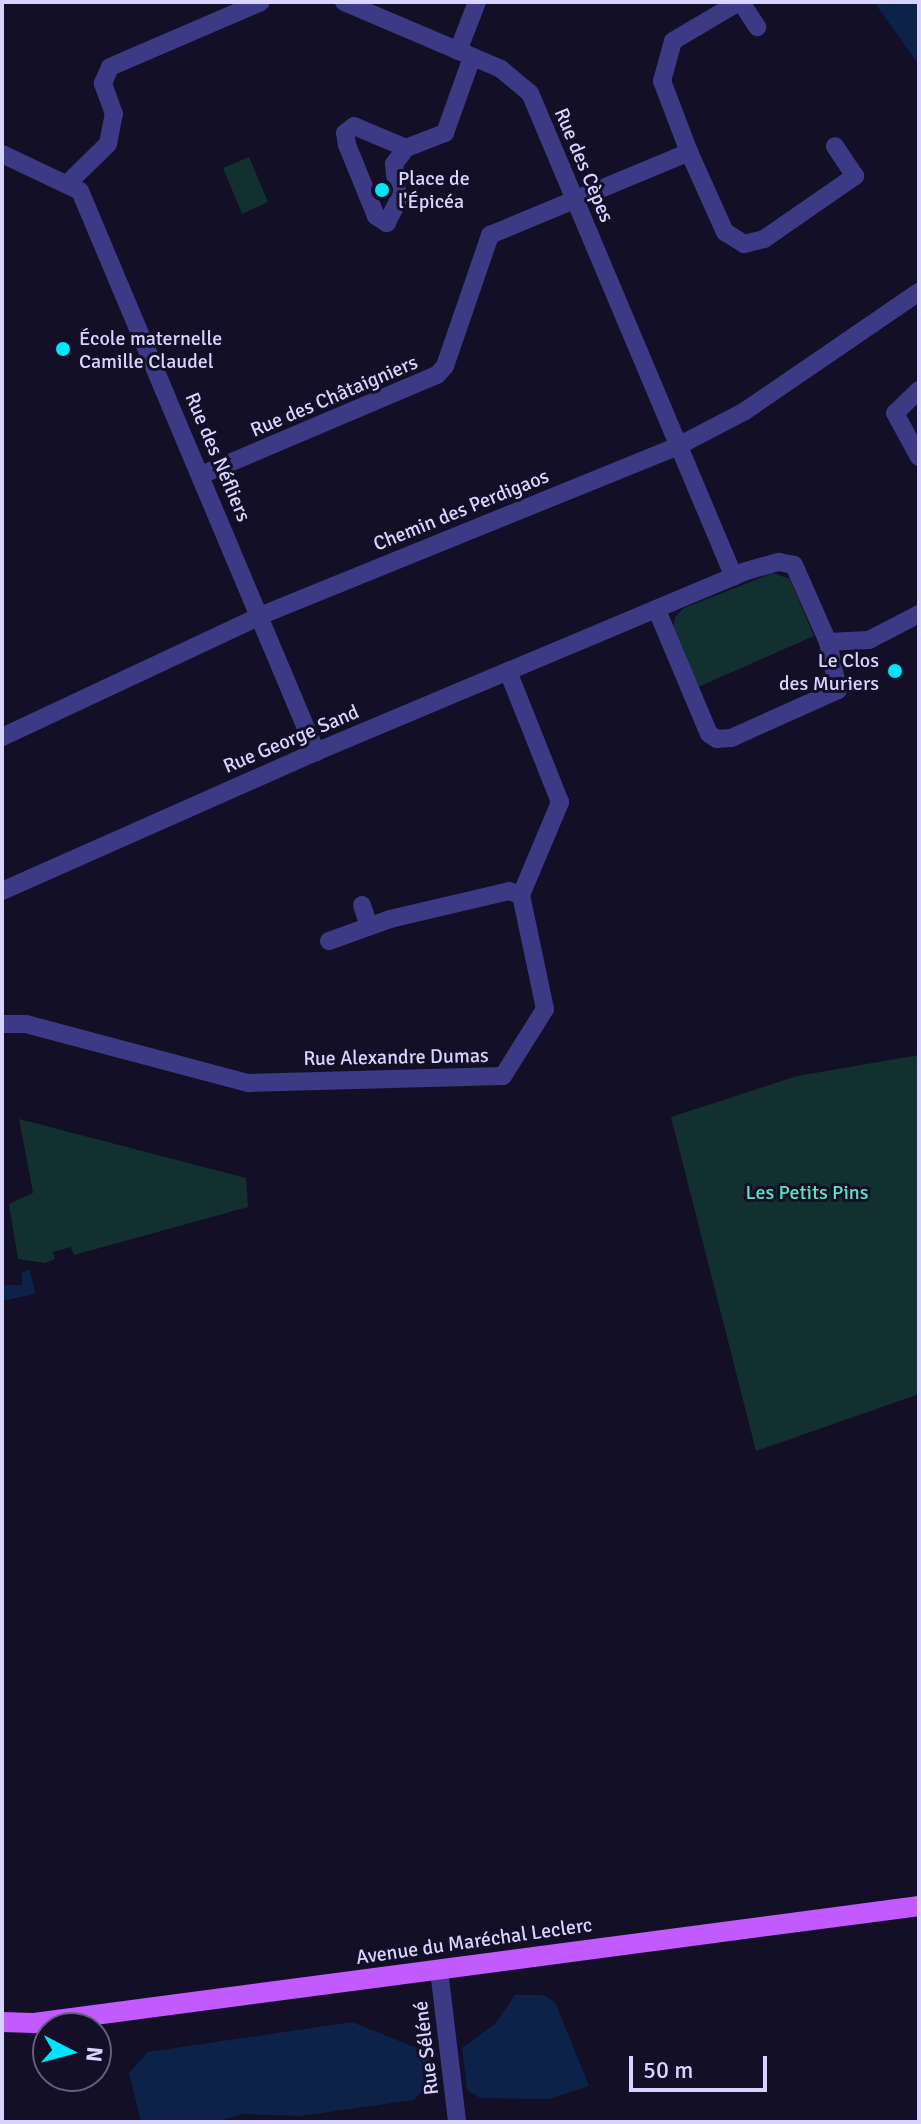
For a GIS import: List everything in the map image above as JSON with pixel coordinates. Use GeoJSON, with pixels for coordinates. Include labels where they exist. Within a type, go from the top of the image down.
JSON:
{"type":"FeatureCollection","features":[{"type":"Feature","properties":{"kind":"main road","name":"Avenue du Maréchal Leclerc"},"geometry":{"type":"LineString","coordinates":[[112,2013],[919,1906]]}},
{"type":"Feature","properties":{"kind":"main road","name":"Avenue du Maréchal Leclerc"},"geometry":{"type":"LineString","coordinates":[[2,2022],[32,2023]]}},
{"type":"Feature","properties":{"kind":"main road","name":"Avenue du Maréchal Leclerc"},"geometry":{"type":"LineString","coordinates":[[2,2037],[32,2024]]}},
{"type":"Feature","properties":{"kind":"street"},"geometry":{"type":"LineString","coordinates":[[2,154],[69,182],[108,144],[114,114],[103,83],[110,67],[261,2]]}},
{"type":"Feature","properties":{"kind":"street","name":"Rue des Cèpes"},"geometry":{"type":"LineString","coordinates":[[344,2],[513,75],[530,93],[734,577]]}},
{"type":"Feature","properties":{"kind":"street"},"geometry":{"type":"LineString","coordinates":[[406,148],[367,128],[354,126],[345,133],[376,216],[387,223],[398,201],[394,164],[406,148],[445,133],[477,2]]}},
{"type":"Feature","properties":{"kind":"street"},"geometry":{"type":"LineString","coordinates":[[757,27],[740,2],[673,41],[662,81],[689,152],[725,232],[744,244],[764,239],[855,176],[835,146]]}},
{"type":"Feature","properties":{"kind":"street","name":"Rue des Châtaigniers"},"geometry":{"type":"LineString","coordinates":[[201,475],[437,375],[445,366],[490,235],[689,152]]}},
{"type":"Feature","properties":{"kind":"street","name":"Rue des Néfliers"},"geometry":{"type":"LineString","coordinates":[[69,182],[80,191],[262,615],[316,752]]}},
{"type":"Feature","properties":{"kind":"street","name":"Chemin des Perdigaos"},"geometry":{"type":"LineString","coordinates":[[2,737],[262,615],[680,445],[745,411],[919,292]]}},
{"type":"Feature","properties":{"kind":"street"},"geometry":{"type":"LineString","coordinates":[[919,390],[895,413],[919,457]]}},
{"type":"Feature","properties":{"kind":"street","name":"Rue George Sand"},"geometry":{"type":"LineString","coordinates":[[2,891],[316,752],[734,577],[779,562],[794,565],[828,642]]}},
{"type":"Feature","properties":{"kind":"street"},"geometry":{"type":"LineString","coordinates":[[657,610],[709,734],[717,739],[731,738],[834,694],[840,682],[828,642],[869,640],[919,614]]}},
{"type":"Feature","properties":{"kind":"street"},"geometry":{"type":"LineString","coordinates":[[329,941],[369,926],[509,891],[521,895],[560,802],[508,671]]}},
{"type":"Feature","properties":{"kind":"street","name":"Rue Alexandre Dumas"},"geometry":{"type":"LineString","coordinates":[[2,1024],[26,1024],[248,1083],[503,1076],[545,1009],[521,895]]}},
{"type":"Feature","properties":{"kind":"street"},"geometry":{"type":"LineString","coordinates":[[362,905],[369,926]]}},
{"type":"Feature","properties":{"kind":"street","name":"Rue Séléné"},"geometry":{"type":"LineString","coordinates":[[439,1970],[457,2122]]}},
{"type":"Feature","properties":{"kind":"green space"},"geometry":{"type":"Polygon","coordinates":[[[249,157],[268,202],[242,214],[223,168],[249,157]]]}},
{"type":"Feature","properties":{"kind":"green space"},"geometry":{"type":"Polygon","coordinates":[[[773,573],[790,579],[814,636],[698,687],[673,629],[675,617],[684,608],[773,573]]]}},
{"type":"Feature","properties":{"kind":"green space","name":"Les Petits Pins"},"geometry":{"type":"Polygon","coordinates":[[[919,1055],[919,1394],[756,1451],[671,1117],[797,1076],[919,1055]]]}},
{"type":"Feature","properties":{"kind":"green space"},"geometry":{"type":"Polygon","coordinates":[[[19,1119],[246,1178],[248,1207],[74,1255],[71,1247],[53,1252],[55,1259],[45,1263],[18,1259],[9,1204],[33,1193],[19,1119]]]}},
{"type":"Feature","properties":{"kind":"water"},"geometry":{"type":"Polygon","coordinates":[[[874,2],[919,2],[919,65],[874,2]]]}},
{"type":"Feature","properties":{"kind":"water"},"geometry":{"type":"Polygon","coordinates":[[[30,1270],[35,1294],[2,1301],[2,1285],[22,1285],[22,1272],[30,1270]]]}},
{"type":"Feature","properties":{"kind":"water"},"geometry":{"type":"Polygon","coordinates":[[[515,1995],[543,1995],[555,2002],[589,2086],[549,2099],[480,2098],[467,2090],[462,2048],[495,2024],[515,1995]]]}},
{"type":"Feature","properties":{"kind":"water"},"geometry":{"type":"Polygon","coordinates":[[[352,2022],[429,2053],[430,2084],[413,2100],[301,2116],[242,2114],[216,2122],[141,2122],[129,2073],[148,2052],[352,2022]]]}},
{"type":"Feature","properties":{"kind":"place","name":"Place de l'Épicéa"},"geometry":{"type":"Point","coordinates":[382,190]}},
{"type":"Feature","properties":{"kind":"place","name":"École maternelle Camille Claudel"},"geometry":{"type":"Point","coordinates":[63,349]}},
{"type":"Feature","properties":{"kind":"place","name":"Le Clos des Muriers"},"geometry":{"type":"Point","coordinates":[895,671]}}]}
